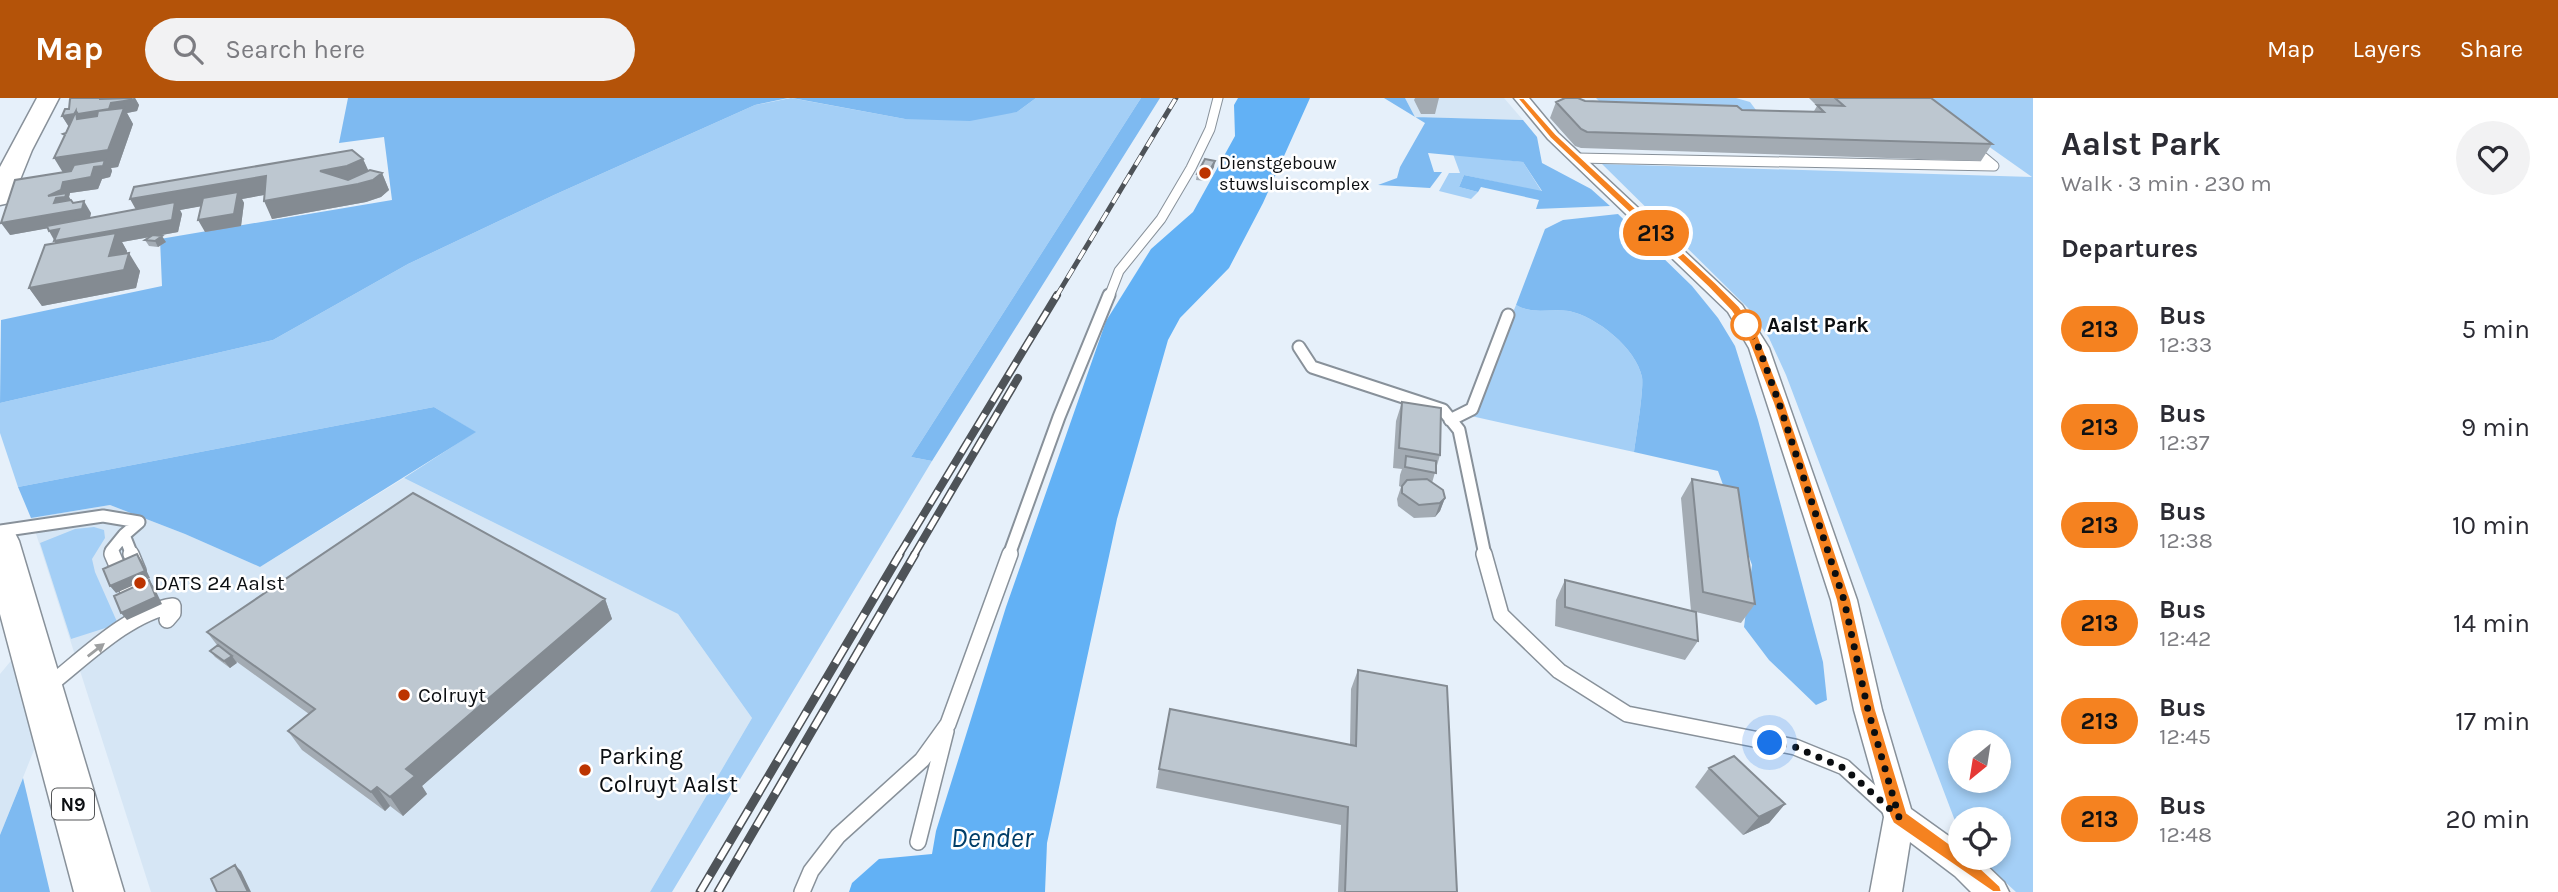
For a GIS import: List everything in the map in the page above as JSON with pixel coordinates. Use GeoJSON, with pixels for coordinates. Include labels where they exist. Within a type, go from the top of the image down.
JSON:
{"type":"FeatureCollection","features":[{"type":"Feature","properties":{"kind":"main road"},"geometry":{"type":"LineString","coordinates":[[0,197],[20,150],[48,98]]}},
{"type":"Feature","properties":{"kind":"main road","name":"N9"},"geometry":{"type":"LineString","coordinates":[[0,541],[99,892]]}},
{"type":"Feature","properties":{"kind":"street"},"geometry":{"type":"LineString","coordinates":[[1521,98],[1553,136],[1735,309],[1759,348],[1844,600],[1868,710],[1899,817],[1886,892]]}},
{"type":"Feature","properties":{"kind":"street"},"geometry":{"type":"LineString","coordinates":[[1899,817],[1966,866],[1993,892]]}},
{"type":"Feature","properties":{"kind":"lane"},"geometry":{"type":"LineString","coordinates":[[918,842],[948,724],[1059,417],[1108,300],[1112,279],[1125,257],[1168,209],[1210,128],[1218,98]]}},
{"type":"Feature","properties":{"kind":"lane"},"geometry":{"type":"LineString","coordinates":[[1576,158],[1994,166],[1965,142]]}},
{"type":"Feature","properties":{"kind":"lane"},"geometry":{"type":"LineString","coordinates":[[1450,420],[1472,408],[1508,315]]}},
{"type":"Feature","properties":{"kind":"lane"},"geometry":{"type":"LineString","coordinates":[[1299,347],[1312,367],[1443,410],[1459,430],[1484,553],[1501,615],[1559,671],[1627,714],[1795,747],[1844,768],[1899,817]]}},
{"type":"Feature","properties":{"kind":"lane"},"geometry":{"type":"LineString","coordinates":[[0,531],[103,516],[139,522],[111,551],[140,618]]}},
{"type":"Feature","properties":{"kind":"lane"},"geometry":{"type":"LineString","coordinates":[[124,535],[150,598],[173,607],[173,613],[167,620]]}},
{"type":"Feature","properties":{"kind":"lane"},"geometry":{"type":"LineString","coordinates":[[42,691],[140,618],[150,598]]}},
{"type":"Feature","properties":{"kind":"lane"},"geometry":{"type":"LineString","coordinates":[[802,892],[830,845],[846,827],[925,758],[948,724]]}},
{"type":"Feature","properties":{"kind":"shaded area"},"geometry":{"type":"Polygon","coordinates":[[[348,98],[788,98],[755,105],[554,195],[408,264],[273,340],[0,403],[1,320],[162,286],[160,239],[392,200],[384,137],[339,143],[348,98]]]}},
{"type":"Feature","properties":{"kind":"shaded area"},"geometry":{"type":"Polygon","coordinates":[[[791,98],[905,119],[1017,112],[1036,98],[1141,98],[911,457],[932,461],[672,892],[650,892],[752,718],[678,614],[404,478],[475,432],[434,407],[18,487],[0,433],[0,403],[273,340],[408,264],[554,195],[755,105],[791,98]]]}},
{"type":"Feature","properties":{"kind":"shaded area"},"geometry":{"type":"Polygon","coordinates":[[[792,98],[1036,98],[1017,112],[970,121],[905,119],[792,98]]]}},
{"type":"Feature","properties":{"kind":"shaded area"},"geometry":{"type":"Polygon","coordinates":[[[1141,98],[1160,98],[932,461],[911,457],[1141,98]]]}},
{"type":"Feature","properties":{"kind":"shaded area"},"geometry":{"type":"Polygon","coordinates":[[[1384,98],[1405,98],[1415,117],[1384,98]]]}},
{"type":"Feature","properties":{"kind":"shaded area"},"geometry":{"type":"Polygon","coordinates":[[[1405,98],[1504,98],[1523,120],[1415,117],[1405,98]]]}},
{"type":"Feature","properties":{"kind":"shaded area"},"geometry":{"type":"Polygon","coordinates":[[[1596,98],[1736,98],[1750,102],[1756,110],[1753,115],[1601,103],[1596,98]]]}},
{"type":"Feature","properties":{"kind":"shaded area"},"geometry":{"type":"Polygon","coordinates":[[[1920,98],[2033,98],[2033,892],[2016,892],[1992,870],[2011,870],[2011,807],[1950,807],[1786,375],[1769,338],[1748,308],[1602,164],[2032,177],[1920,98]]]}},
{"type":"Feature","properties":{"kind":"shaded area"},"geometry":{"type":"Polygon","coordinates":[[[1415,117],[1523,120],[1537,137],[1542,163],[1591,189],[1610,206],[1536,209],[1539,200],[1481,187],[1478,192],[1459,187],[1464,175],[1542,191],[1523,162],[1428,153],[1434,172],[1442,172],[1430,188],[1378,185],[1397,178],[1400,167],[1425,123],[1415,117]]]}},
{"type":"Feature","properties":{"kind":"shaded area"},"geometry":{"type":"Polygon","coordinates":[[[1453,154],[1523,162],[1542,192],[1464,175],[1459,187],[1478,192],[1471,199],[1439,191],[1449,173],[1460,173],[1453,154]]]}},
{"type":"Feature","properties":{"kind":"shaded area"},"geometry":{"type":"Polygon","coordinates":[[[1618,214],[1692,286],[1718,318],[1735,346],[1758,420],[1823,662],[1827,700],[1816,705],[1769,660],[1744,627],[1752,565],[1718,471],[1634,452],[1642,377],[1632,355],[1614,335],[1580,314],[1562,310],[1529,310],[1516,305],[1545,229],[1563,220],[1618,214]]]}},
{"type":"Feature","properties":{"kind":"shaded area"},"geometry":{"type":"Polygon","coordinates":[[[1516,305],[1529,310],[1562,310],[1580,314],[1603,327],[1624,345],[1642,377],[1634,452],[1471,416],[1516,305]]]}},
{"type":"Feature","properties":{"kind":"shaded area"},"geometry":{"type":"Polygon","coordinates":[[[434,407],[476,432],[260,567],[110,505],[31,518],[18,487],[434,407]]]}},
{"type":"Feature","properties":{"kind":"shaded area"},"geometry":{"type":"Polygon","coordinates":[[[404,478],[678,614],[752,718],[650,892],[151,892],[31,518],[110,505],[260,567],[404,478]]]}},
{"type":"Feature","properties":{"kind":"shaded area"},"geometry":{"type":"Polygon","coordinates":[[[94,527],[104,530],[105,538],[92,559],[95,572],[118,624],[71,639],[40,543],[75,529],[94,527]]]}},
{"type":"Feature","properties":{"kind":"shaded area"},"geometry":{"type":"Polygon","coordinates":[[[29,639],[48,715],[0,835],[0,674],[29,639]]]}},
{"type":"Feature","properties":{"kind":"shaded area"},"geometry":{"type":"Polygon","coordinates":[[[23,778],[50,892],[0,892],[0,835],[23,778]]]}},
{"type":"Feature","properties":{"kind":"water","name":"Dender"},"geometry":{"type":"Polygon","coordinates":[[[1238,98],[1310,98],[1263,203],[1229,268],[1180,318],[1168,340],[1117,519],[1047,843],[1045,892],[849,892],[852,883],[879,859],[932,854],[936,831],[1006,607],[1106,321],[1151,249],[1193,212],[1235,136],[1234,105],[1238,98]]]}},
{"type":"Feature","properties":{"kind":"building"},"geometry":{"type":"Polygon","coordinates":[[[71,98],[131,100],[111,103],[109,109],[78,114],[76,111],[74,114],[62,116],[65,109],[69,109],[71,98]]]}},
{"type":"Feature","properties":{"kind":"building"},"geometry":{"type":"Polygon","coordinates":[[[1565,98],[1737,106],[1742,110],[1824,112],[1817,105],[1844,106],[1835,98],[1931,98],[1992,144],[1587,132],[1556,102],[1565,98]]]}},
{"type":"Feature","properties":{"kind":"building"},"geometry":{"type":"Polygon","coordinates":[[[124,108],[108,150],[54,158],[76,111],[77,119],[97,116],[98,111],[124,108]]]}},
{"type":"Feature","properties":{"kind":"building"},"geometry":{"type":"Polygon","coordinates":[[[352,150],[363,159],[347,166],[320,171],[348,180],[370,170],[382,173],[373,180],[358,184],[264,201],[266,176],[130,199],[134,187],[352,150]]]}},
{"type":"Feature","properties":{"kind":"building"},"geometry":{"type":"Polygon","coordinates":[[[1205,159],[1215,161],[1207,175],[1197,174],[1205,159]]]}},
{"type":"Feature","properties":{"kind":"building"},"geometry":{"type":"Polygon","coordinates":[[[105,160],[103,166],[94,167],[91,177],[63,182],[61,190],[48,196],[67,193],[65,197],[56,198],[54,203],[84,201],[82,209],[1,223],[15,180],[71,171],[74,165],[105,160]]]}},
{"type":"Feature","properties":{"kind":"building"},"geometry":{"type":"Polygon","coordinates":[[[238,192],[234,214],[198,220],[203,198],[238,192]]]}},
{"type":"Feature","properties":{"kind":"building"},"geometry":{"type":"Polygon","coordinates":[[[175,202],[172,220],[54,241],[59,229],[49,231],[47,226],[175,202]]]}},
{"type":"Feature","properties":{"kind":"building"},"geometry":{"type":"Polygon","coordinates":[[[116,233],[109,256],[129,253],[124,270],[29,288],[45,245],[116,233]]]}},
{"type":"Feature","properties":{"kind":"building"},"geometry":{"type":"Polygon","coordinates":[[[153,235],[162,236],[155,241],[145,240],[153,235]]]}},
{"type":"Feature","properties":{"kind":"building"},"geometry":{"type":"Polygon","coordinates":[[[1402,402],[1441,408],[1440,455],[1399,448],[1402,402]]]}},
{"type":"Feature","properties":{"kind":"building"},"geometry":{"type":"Polygon","coordinates":[[[1406,456],[1436,461],[1436,473],[1405,467],[1406,456]]]}},
{"type":"Feature","properties":{"kind":"building"},"geometry":{"type":"Polygon","coordinates":[[[1427,479],[1443,490],[1445,498],[1440,503],[1419,505],[1402,493],[1402,486],[1407,480],[1427,479]]]}},
{"type":"Feature","properties":{"kind":"building"},"geometry":{"type":"Polygon","coordinates":[[[1692,479],[1738,488],[1755,604],[1703,592],[1692,479]]]}},
{"type":"Feature","properties":{"kind":"building","name":"Colruyt"},"geometry":{"type":"Polygon","coordinates":[[[413,493],[605,599],[406,769],[415,776],[390,797],[377,787],[371,792],[288,731],[315,709],[207,632],[413,493]]]}},
{"type":"Feature","properties":{"kind":"building"},"geometry":{"type":"Polygon","coordinates":[[[137,554],[145,571],[110,586],[103,569],[137,554]]]}},
{"type":"Feature","properties":{"kind":"building"},"geometry":{"type":"Polygon","coordinates":[[[149,580],[156,597],[121,613],[114,596],[149,580]]]}},
{"type":"Feature","properties":{"kind":"building"},"geometry":{"type":"Polygon","coordinates":[[[1565,580],[1696,612],[1698,641],[1565,607],[1565,580]]]}},
{"type":"Feature","properties":{"kind":"building"},"geometry":{"type":"Polygon","coordinates":[[[218,645],[232,656],[224,661],[210,651],[218,645]]]}},
{"type":"Feature","properties":{"kind":"building"},"geometry":{"type":"Polygon","coordinates":[[[1358,670],[1447,686],[1457,892],[1345,892],[1348,807],[1159,769],[1170,709],[1356,746],[1358,670]]]}},
{"type":"Feature","properties":{"kind":"building"},"geometry":{"type":"Polygon","coordinates":[[[1734,756],[1785,804],[1759,817],[1709,768],[1734,756]]]}},
{"type":"Feature","properties":{"kind":"building"},"geometry":{"type":"Polygon","coordinates":[[[235,865],[248,892],[217,892],[211,879],[235,865]]]}},
{"type":"Feature","properties":{"kind":"railway"},"geometry":{"type":"LineString","coordinates":[[1056,297],[1176,98]]}},
{"type":"Feature","properties":{"kind":"railway"},"geometry":{"type":"LineString","coordinates":[[899,555],[1057,295]]}},
{"type":"Feature","properties":{"kind":"railway"},"geometry":{"type":"LineString","coordinates":[[914,555],[1018,378]]}},
{"type":"Feature","properties":{"kind":"railway"},"geometry":{"type":"LineString","coordinates":[[700,892],[900,554]]}},
{"type":"Feature","properties":{"kind":"railway"},"geometry":{"type":"LineString","coordinates":[[718,892],[915,554]]}},
{"type":"Feature","properties":{"kind":"bus line","name":"213"},"geometry":{"type":"LineString","coordinates":[[1521,98],[1553,136],[1712,285],[1750,330],[1779,403],[1844,600],[1868,710],[1899,817],[1966,866],[1993,892]]}},
{"type":"Feature","properties":{"kind":"place","name":"Dienstgebouw stuwsluiscomplex"},"geometry":{"type":"Point","coordinates":[1205,173]}},
{"type":"Feature","properties":{"kind":"place","name":"Aalst Park"},"geometry":{"type":"Point","coordinates":[1746,325]}},
{"type":"Feature","properties":{"kind":"place","name":"DATS 24 Aalst"},"geometry":{"type":"Point","coordinates":[140,583]}},
{"type":"Feature","properties":{"kind":"place","name":"Colruyt"},"geometry":{"type":"Point","coordinates":[404,695]}},
{"type":"Feature","properties":{"kind":"place","name":"Parking Colruyt Aalst"},"geometry":{"type":"Point","coordinates":[585,770]}},
{"type":"Feature","properties":{"kind":"route"},"geometry":{"type":"LineString","coordinates":[[1746,325],[1759,348],[1779,403],[1844,600],[1868,710],[1899,817],[1844,768],[1795,747],[1770,743]]}}]}
